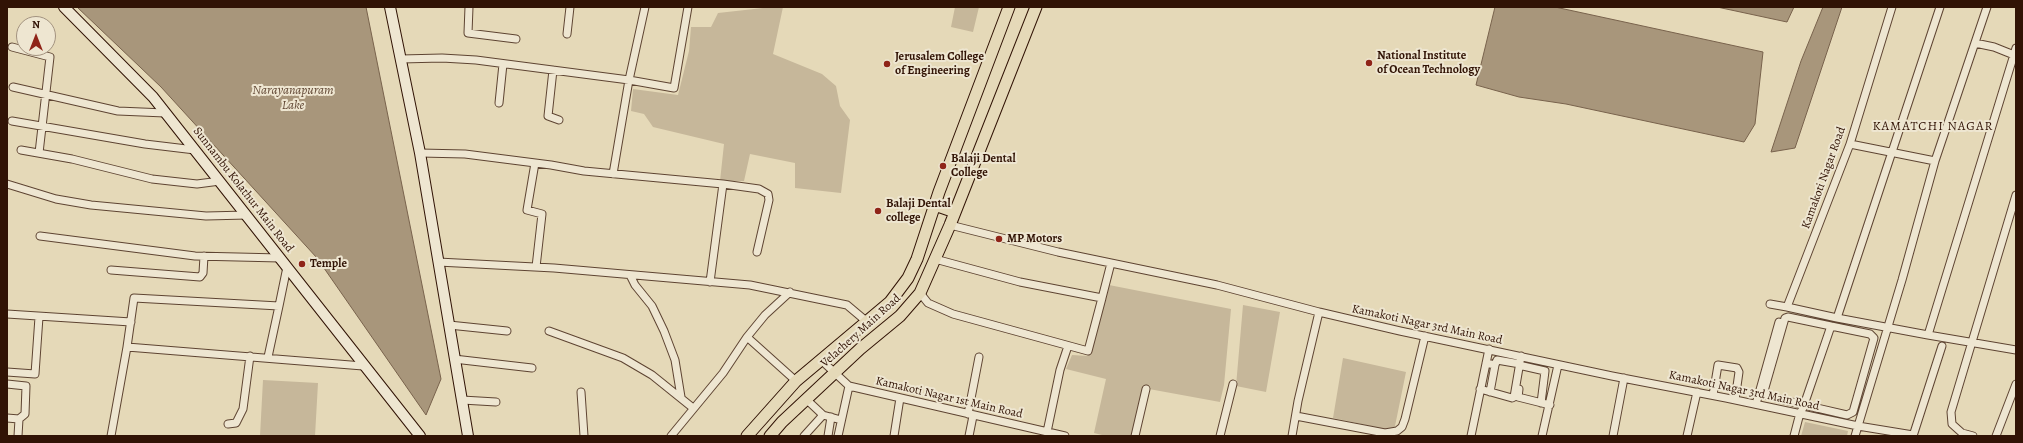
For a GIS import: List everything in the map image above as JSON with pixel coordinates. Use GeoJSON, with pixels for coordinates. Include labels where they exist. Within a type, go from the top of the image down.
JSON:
{"type":"FeatureCollection","features":[{"type":"Feature","properties":{"kind":"main road","name":"Velachery Main Road"},"geometry":{"type":"LineString","coordinates":[[770,436],[806,399],[860,349],[900,316],[920,293],[955,212],[976,155],[1036,7]]}},
{"type":"Feature","properties":{"kind":"main road","name":"Velachery Main Road"},"geometry":{"type":"LineString","coordinates":[[747,436],[796,381],[890,302],[908,278],[917,259],[935,205],[1008,8]]}},
{"type":"Feature","properties":{"kind":"main road"},"geometry":{"type":"LineString","coordinates":[[935,205],[955,212]]}},
{"type":"Feature","properties":{"kind":"street","name":"Sunnambu Kolathur Main Road"},"geometry":{"type":"LineString","coordinates":[[64,7],[153,97],[288,267],[363,366],[420,436]]}},
{"type":"Feature","properties":{"kind":"street"},"geometry":{"type":"LineString","coordinates":[[390,7],[420,153],[468,436]]}},
{"type":"Feature","properties":{"kind":"street"},"geometry":{"type":"LineString","coordinates":[[469,7],[468,33],[516,39]]}},
{"type":"Feature","properties":{"kind":"street"},"geometry":{"type":"LineString","coordinates":[[567,34],[570,7]]}},
{"type":"Feature","properties":{"kind":"street"},"geometry":{"type":"LineString","coordinates":[[613,174],[629,80],[645,7]]}},
{"type":"Feature","properties":{"kind":"street"},"geometry":{"type":"LineString","coordinates":[[401,59],[442,58],[503,64],[629,80],[674,88],[688,7]]}},
{"type":"Feature","properties":{"kind":"street","name":"Kamakoti Nagar Road"},"geometry":{"type":"LineString","coordinates":[[1787,308],[1850,144],[1892,7]]}},
{"type":"Feature","properties":{"kind":"street"},"geometry":{"type":"LineString","coordinates":[[1837,318],[1892,151],[1937,22],[1940,7]]}},
{"type":"Feature","properties":{"kind":"street"},"geometry":{"type":"LineString","coordinates":[[1855,436],[1886,327],[1902,280],[1935,160],[1987,7]]}},
{"type":"Feature","properties":{"kind":"street"},"geometry":{"type":"LineString","coordinates":[[1974,43],[1994,47],[2014,55]]}},
{"type":"Feature","properties":{"kind":"street"},"geometry":{"type":"LineString","coordinates":[[12,47],[50,57],[39,153]]}},
{"type":"Feature","properties":{"kind":"street"},"geometry":{"type":"LineString","coordinates":[[1928,335],[2016,48]]}},
{"type":"Feature","properties":{"kind":"street"},"geometry":{"type":"LineString","coordinates":[[499,103],[503,64]]}},
{"type":"Feature","properties":{"kind":"street"},"geometry":{"type":"LineString","coordinates":[[553,70],[547,114],[549,118],[559,120]]}},
{"type":"Feature","properties":{"kind":"street"},"geometry":{"type":"LineString","coordinates":[[13,86],[118,111],[165,113]]}},
{"type":"Feature","properties":{"kind":"street"},"geometry":{"type":"LineString","coordinates":[[12,121],[145,144],[195,150]]}},
{"type":"Feature","properties":{"kind":"street"},"geometry":{"type":"LineString","coordinates":[[1850,144],[1935,160]]}},
{"type":"Feature","properties":{"kind":"street"},"geometry":{"type":"LineString","coordinates":[[22,150],[99,165],[152,180],[197,184],[220,182]]}},
{"type":"Feature","properties":{"kind":"street"},"geometry":{"type":"LineString","coordinates":[[420,153],[465,154],[535,163],[584,172],[723,184],[759,189],[768,194],[769,200],[757,252]]}},
{"type":"Feature","properties":{"kind":"street"},"geometry":{"type":"LineString","coordinates":[[535,163],[527,210],[542,214],[536,267]]}},
{"type":"Feature","properties":{"kind":"street"},"geometry":{"type":"LineString","coordinates":[[7,184],[56,199],[91,205],[206,216],[246,215]]}},
{"type":"Feature","properties":{"kind":"street"},"geometry":{"type":"LineString","coordinates":[[710,282],[723,184]]}},
{"type":"Feature","properties":{"kind":"street"},"geometry":{"type":"LineString","coordinates":[[1973,436],[1962,435],[1952,424],[1951,412],[1973,343],[2016,195]]}},
{"type":"Feature","properties":{"kind":"street","name":"Kamakoti Nagar 3rd Main Road"},"geometry":{"type":"LineString","coordinates":[[950,224],[1111,263],[1217,285],[1319,312],[1489,349],[1522,361],[1558,364],[1858,426],[1913,435]]}},
{"type":"Feature","properties":{"kind":"street"},"geometry":{"type":"LineString","coordinates":[[40,236],[204,256],[280,258]]}},
{"type":"Feature","properties":{"kind":"street"},"geometry":{"type":"LineString","coordinates":[[111,270],[200,277],[203,273],[204,256]]}},
{"type":"Feature","properties":{"kind":"street"},"geometry":{"type":"LineString","coordinates":[[935,259],[1020,282],[1102,298]]}},
{"type":"Feature","properties":{"kind":"street"},"geometry":{"type":"LineString","coordinates":[[438,262],[536,267],[750,285],[790,292],[847,305],[866,321]]}},
{"type":"Feature","properties":{"kind":"street"},"geometry":{"type":"LineString","coordinates":[[920,293],[928,303],[953,314],[1088,351],[1111,263]]}},
{"type":"Feature","properties":{"kind":"street"},"geometry":{"type":"LineString","coordinates":[[268,357],[288,267]]}},
{"type":"Feature","properties":{"kind":"street"},"geometry":{"type":"LineString","coordinates":[[630,275],[635,285],[652,306],[664,330],[676,360],[681,397]]}},
{"type":"Feature","properties":{"kind":"street"},"geometry":{"type":"LineString","coordinates":[[671,436],[692,408],[723,373],[747,337],[765,315],[790,292]]}},
{"type":"Feature","properties":{"kind":"street"},"geometry":{"type":"LineString","coordinates":[[111,436],[134,298],[279,306]]}},
{"type":"Feature","properties":{"kind":"street"},"geometry":{"type":"LineString","coordinates":[[1770,304],[1837,318],[2016,350]]}},
{"type":"Feature","properties":{"kind":"street"},"geometry":{"type":"LineString","coordinates":[[1292,436],[1319,312]]}},
{"type":"Feature","properties":{"kind":"street"},"geometry":{"type":"LineString","coordinates":[[7,314],[131,322]]}},
{"type":"Feature","properties":{"kind":"street"},"geometry":{"type":"LineString","coordinates":[[7,372],[34,374],[38,317]]}},
{"type":"Feature","properties":{"kind":"street"},"geometry":{"type":"LineString","coordinates":[[1788,317],[1831,326],[1870,334],[1874,338],[1853,412],[1846,415],[1768,396],[1764,391],[1785,318],[1788,317]]}},
{"type":"Feature","properties":{"kind":"street"},"geometry":{"type":"LineString","coordinates":[[1756,404],[1779,322]]}},
{"type":"Feature","properties":{"kind":"street"},"geometry":{"type":"LineString","coordinates":[[449,325],[507,332]]}},
{"type":"Feature","properties":{"kind":"street"},"geometry":{"type":"LineString","coordinates":[[1794,436],[1800,413],[1831,326]]}},
{"type":"Feature","properties":{"kind":"street"},"geometry":{"type":"LineString","coordinates":[[549,331],[622,358],[652,375],[681,397],[692,408]]}},
{"type":"Feature","properties":{"kind":"street"},"geometry":{"type":"LineString","coordinates":[[1296,416],[1385,433],[1397,431],[1402,427],[1405,419],[1425,336]]}},
{"type":"Feature","properties":{"kind":"street"},"geometry":{"type":"LineString","coordinates":[[747,337],[796,381]]}},
{"type":"Feature","properties":{"kind":"street"},"geometry":{"type":"LineString","coordinates":[[1047,432],[1060,370],[1068,346]]}},
{"type":"Feature","properties":{"kind":"street"},"geometry":{"type":"LineString","coordinates":[[1913,435],[1942,346]]}},
{"type":"Feature","properties":{"kind":"street"},"geometry":{"type":"LineString","coordinates":[[127,347],[268,357],[363,366]]}},
{"type":"Feature","properties":{"kind":"street"},"geometry":{"type":"LineString","coordinates":[[1471,436],[1489,349]]}},
{"type":"Feature","properties":{"kind":"street"},"geometry":{"type":"LineString","coordinates":[[228,424],[236,423],[243,409],[250,356]]}},
{"type":"Feature","properties":{"kind":"street"},"geometry":{"type":"LineString","coordinates":[[969,436],[978,357]]}},
{"type":"Feature","properties":{"kind":"street"},"geometry":{"type":"LineString","coordinates":[[454,359],[532,368]]}},
{"type":"Feature","properties":{"kind":"street","name":"Kamakoti Nagar 1st Main Road"},"geometry":{"type":"LineString","coordinates":[[821,360],[850,386],[1039,433],[1047,432],[1065,436]]}},
{"type":"Feature","properties":{"kind":"street"},"geometry":{"type":"LineString","coordinates":[[1490,392],[1497,360],[1522,361],[1545,371],[1541,403]]}},
{"type":"Feature","properties":{"kind":"street"},"geometry":{"type":"LineString","coordinates":[[1480,389],[1512,398],[1514,397],[1522,361]]}},
{"type":"Feature","properties":{"kind":"street"},"geometry":{"type":"LineString","coordinates":[[1522,361],[1518,397],[1550,405]]}},
{"type":"Feature","properties":{"kind":"street"},"geometry":{"type":"LineString","coordinates":[[1486,362],[1495,364]]}},
{"type":"Feature","properties":{"kind":"street"},"geometry":{"type":"LineString","coordinates":[[1542,436],[1558,364]]}},
{"type":"Feature","properties":{"kind":"street"},"geometry":{"type":"LineString","coordinates":[[1713,395],[1718,365],[1737,368],[1739,372],[1735,400]]}},
{"type":"Feature","properties":{"kind":"street"},"geometry":{"type":"LineString","coordinates":[[1613,436],[1624,378]]}},
{"type":"Feature","properties":{"kind":"street"},"geometry":{"type":"LineString","coordinates":[[7,384],[26,386],[25,414],[19,419],[7,418]]}},
{"type":"Feature","properties":{"kind":"street"},"geometry":{"type":"LineString","coordinates":[[1220,436],[1233,384]]}},
{"type":"Feature","properties":{"kind":"street"},"geometry":{"type":"LineString","coordinates":[[1996,436],[2016,384]]}},
{"type":"Feature","properties":{"kind":"street"},"geometry":{"type":"LineString","coordinates":[[838,436],[850,386]]}},
{"type":"Feature","properties":{"kind":"street"},"geometry":{"type":"LineString","coordinates":[[1135,436],[1146,389]]}},
{"type":"Feature","properties":{"kind":"street"},"geometry":{"type":"LineString","coordinates":[[581,392],[584,436]]}},
{"type":"Feature","properties":{"kind":"street"},"geometry":{"type":"LineString","coordinates":[[1687,436],[1697,392]]}},
{"type":"Feature","properties":{"kind":"street"},"geometry":{"type":"LineString","coordinates":[[894,436],[900,398]]}},
{"type":"Feature","properties":{"kind":"street"},"geometry":{"type":"LineString","coordinates":[[806,399],[823,415],[842,420]]}},
{"type":"Feature","properties":{"kind":"street"},"geometry":{"type":"LineString","coordinates":[[462,400],[496,402]]}},
{"type":"Feature","properties":{"kind":"street"},"geometry":{"type":"LineString","coordinates":[[804,436],[823,415]]}},
{"type":"Feature","properties":{"kind":"street"},"geometry":{"type":"LineString","coordinates":[[828,436],[831,418]]}},
{"type":"Feature","properties":{"kind":"street"},"geometry":{"type":"LineString","coordinates":[[18,436],[19,419]]}},
{"type":"Feature","properties":{"kind":"shaded area"},"geometry":{"type":"Polygon","coordinates":[[[783,7],[773,54],[822,74],[836,86],[840,106],[850,120],[841,193],[795,188],[795,163],[750,154],[744,181],[720,181],[724,144],[653,127],[644,114],[631,111],[633,89],[678,95],[689,51],[691,27],[711,27],[718,13],[783,7]]]}},
{"type":"Feature","properties":{"kind":"shaded area"},"geometry":{"type":"Polygon","coordinates":[[[955,7],[979,7],[973,32],[951,27],[955,7]]]}},
{"type":"Feature","properties":{"kind":"shaded area"},"geometry":{"type":"Polygon","coordinates":[[[1109,285],[1231,309],[1224,385],[1220,402],[1149,389],[1137,436],[1106,436],[1094,433],[1106,379],[1066,369],[1072,355],[1088,356],[1109,285]]]}},
{"type":"Feature","properties":{"kind":"shaded area"},"geometry":{"type":"Polygon","coordinates":[[[1243,305],[1280,312],[1266,392],[1236,386],[1243,305]]]}},
{"type":"Feature","properties":{"kind":"shaded area"},"geometry":{"type":"Polygon","coordinates":[[[1343,358],[1406,372],[1394,431],[1333,418],[1343,358]]]}},
{"type":"Feature","properties":{"kind":"shaded area"},"geometry":{"type":"Polygon","coordinates":[[[263,380],[318,383],[315,436],[260,436],[263,380]]]}},
{"type":"Feature","properties":{"kind":"shaded area"},"geometry":{"type":"Polygon","coordinates":[[[1805,422],[1848,431],[1847,436],[1801,436],[1805,422]]]}},
{"type":"Feature","properties":{"kind":"water","name":"Narayanapuram Lake"},"geometry":{"type":"Polygon","coordinates":[[[77,7],[366,7],[441,379],[426,415],[317,258],[161,87],[77,7]]]}},
{"type":"Feature","properties":{"kind":"water"},"geometry":{"type":"Polygon","coordinates":[[[1495,7],[1555,7],[1763,52],[1755,124],[1744,142],[1566,104],[1519,97],[1476,85],[1495,7]]]}},
{"type":"Feature","properties":{"kind":"water"},"geometry":{"type":"Polygon","coordinates":[[[1717,7],[1794,7],[1787,22],[1717,7]]]}},
{"type":"Feature","properties":{"kind":"water"},"geometry":{"type":"Polygon","coordinates":[[[1823,7],[1842,7],[1795,148],[1771,152],[1801,61],[1823,7]]]}},
{"type":"Feature","properties":{"kind":"place","name":"National Institute of Ocean Technology"},"geometry":{"type":"Point","coordinates":[1369,63]}},
{"type":"Feature","properties":{"kind":"place","name":"Jerusalem College of Engineering"},"geometry":{"type":"Point","coordinates":[887,64]}},
{"type":"Feature","properties":{"kind":"place","name":"Balaji Dental College"},"geometry":{"type":"Point","coordinates":[943,166]}},
{"type":"Feature","properties":{"kind":"place","name":"Balaji Dental college"},"geometry":{"type":"Point","coordinates":[878,211]}},
{"type":"Feature","properties":{"kind":"place","name":"MP Motors"},"geometry":{"type":"Point","coordinates":[999,239]}},
{"type":"Feature","properties":{"kind":"place","name":"Temple"},"geometry":{"type":"Point","coordinates":[302,264]}},
{"type":"Feature","properties":{"kind":"district","name":"KAMATCHI NAGAR"},"geometry":{"type":"Point","coordinates":[1933,127]}}]}
